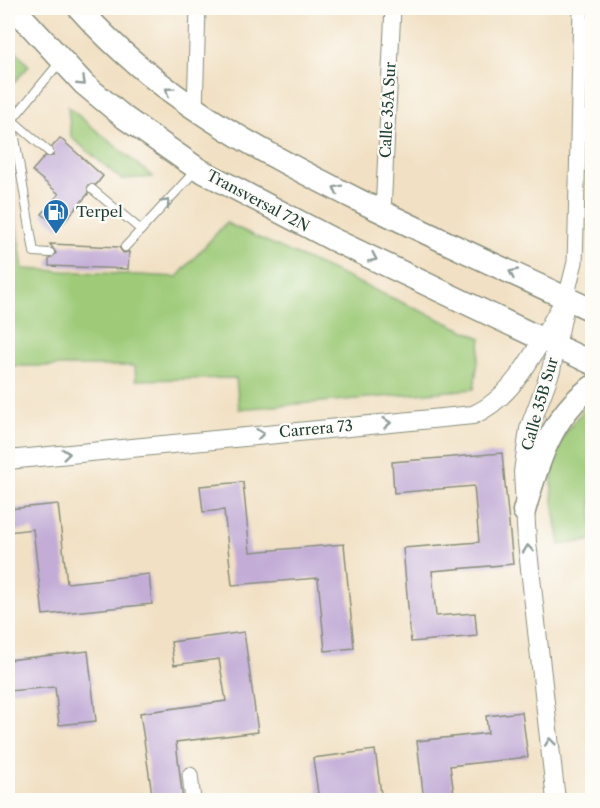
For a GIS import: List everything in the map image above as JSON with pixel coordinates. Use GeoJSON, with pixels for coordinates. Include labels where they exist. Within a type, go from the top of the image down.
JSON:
{"type":"FeatureCollection","features":[{"type":"Feature","properties":{"kind":"main road","name":"Transversal 72N"},"geometry":{"type":"LineString","coordinates":[[14,8],[61,61],[125,118],[198,169],[322,234],[592,363]]}},
{"type":"Feature","properties":{"kind":"main road"},"geometry":{"type":"LineString","coordinates":[[79,8],[122,51],[195,110],[254,148],[383,212],[592,310]]}},
{"type":"Feature","properties":{"kind":"main road"},"geometry":{"type":"LineString","coordinates":[[524,511],[541,454],[549,438],[573,404],[592,387]]}},
{"type":"Feature","properties":{"kind":"street"},"geometry":{"type":"LineString","coordinates":[[195,110],[198,8]]}},
{"type":"Feature","properties":{"kind":"street","name":"Calle 35A Sur"},"geometry":{"type":"LineString","coordinates":[[383,212],[393,8]]}},
{"type":"Feature","properties":{"kind":"street"},"geometry":{"type":"LineString","coordinates":[[566,298],[574,262],[576,228],[581,8]]}},
{"type":"Feature","properties":{"kind":"street","name":"Carrera 73"},"geometry":{"type":"LineString","coordinates":[[8,460],[473,415],[490,408],[503,397],[548,342],[566,298]]}},
{"type":"Feature","properties":{"kind":"street","name":"Calle 35B Sur"},"geometry":{"type":"LineString","coordinates":[[548,342],[551,370],[527,440],[523,472],[524,511],[556,801]]}},
{"type":"Feature","properties":{"kind":"street"},"geometry":{"type":"LineString","coordinates":[[190,775],[194,801]]}},
{"type":"Feature","properties":{"kind":"lane"},"geometry":{"type":"LineString","coordinates":[[50,253],[34,252],[12,120],[61,61]]}},
{"type":"Feature","properties":{"kind":"lane"},"geometry":{"type":"LineString","coordinates":[[12,120],[49,152]]}},
{"type":"Feature","properties":{"kind":"lane"},"geometry":{"type":"LineString","coordinates":[[125,247],[198,169]]}},
{"type":"Feature","properties":{"kind":"lane"},"geometry":{"type":"LineString","coordinates":[[92,189],[141,230]]}},
{"type":"Feature","properties":{"kind":"green space"},"geometry":{"type":"Polygon","coordinates":[[[8,42],[29,66],[8,89],[8,42]]]}},
{"type":"Feature","properties":{"kind":"green space"},"geometry":{"type":"Polygon","coordinates":[[[68,107],[153,177],[121,179],[71,137],[68,107]]]}},
{"type":"Feature","properties":{"kind":"green space"},"geometry":{"type":"Polygon","coordinates":[[[8,166],[23,269],[177,277],[226,223],[481,338],[474,389],[239,409],[236,378],[136,380],[135,366],[8,366],[8,166]]]}},
{"type":"Feature","properties":{"kind":"green space"},"geometry":{"type":"Polygon","coordinates":[[[592,402],[592,540],[560,545],[552,482],[556,452],[573,423],[592,402]]]}},
{"type":"Feature","properties":{"kind":"building"},"geometry":{"type":"Polygon","coordinates":[[[60,138],[103,176],[96,185],[88,185],[88,194],[59,228],[42,214],[59,194],[32,171],[45,156],[53,156],[52,147],[60,138]]]}},
{"type":"Feature","properties":{"kind":"building"},"geometry":{"type":"Polygon","coordinates":[[[50,244],[119,247],[123,253],[129,252],[128,269],[49,266],[49,259],[56,253],[50,244]]]}},
{"type":"Feature","properties":{"kind":"building"},"geometry":{"type":"Polygon","coordinates":[[[502,453],[513,564],[432,571],[436,616],[475,613],[477,636],[411,642],[403,548],[479,542],[474,486],[394,493],[392,462],[502,453]]]}},
{"type":"Feature","properties":{"kind":"building"},"geometry":{"type":"Polygon","coordinates":[[[243,482],[250,552],[344,544],[354,648],[325,651],[318,578],[232,585],[224,510],[203,512],[200,486],[243,482]]]}},
{"type":"Feature","properties":{"kind":"building"},"geometry":{"type":"Polygon","coordinates":[[[58,504],[67,583],[149,574],[152,604],[43,615],[33,529],[8,532],[8,509],[58,504]]]}},
{"type":"Feature","properties":{"kind":"building"},"geometry":{"type":"Polygon","coordinates":[[[244,632],[258,732],[176,742],[183,801],[153,801],[140,713],[226,701],[219,659],[174,665],[171,642],[244,632]]]}},
{"type":"Feature","properties":{"kind":"building"},"geometry":{"type":"Polygon","coordinates":[[[88,651],[96,721],[59,725],[55,687],[8,691],[8,660],[88,651]]]}},
{"type":"Feature","properties":{"kind":"building"},"geometry":{"type":"Polygon","coordinates":[[[522,712],[528,757],[450,766],[455,801],[424,801],[417,741],[488,733],[486,716],[522,712]]]}},
{"type":"Feature","properties":{"kind":"building"},"geometry":{"type":"Polygon","coordinates":[[[375,750],[382,801],[319,801],[313,758],[375,750]]]}},
{"type":"Feature","properties":{"kind":"place","name":"Terpel"},"geometry":{"type":"Point","coordinates":[56,235]}}]}
